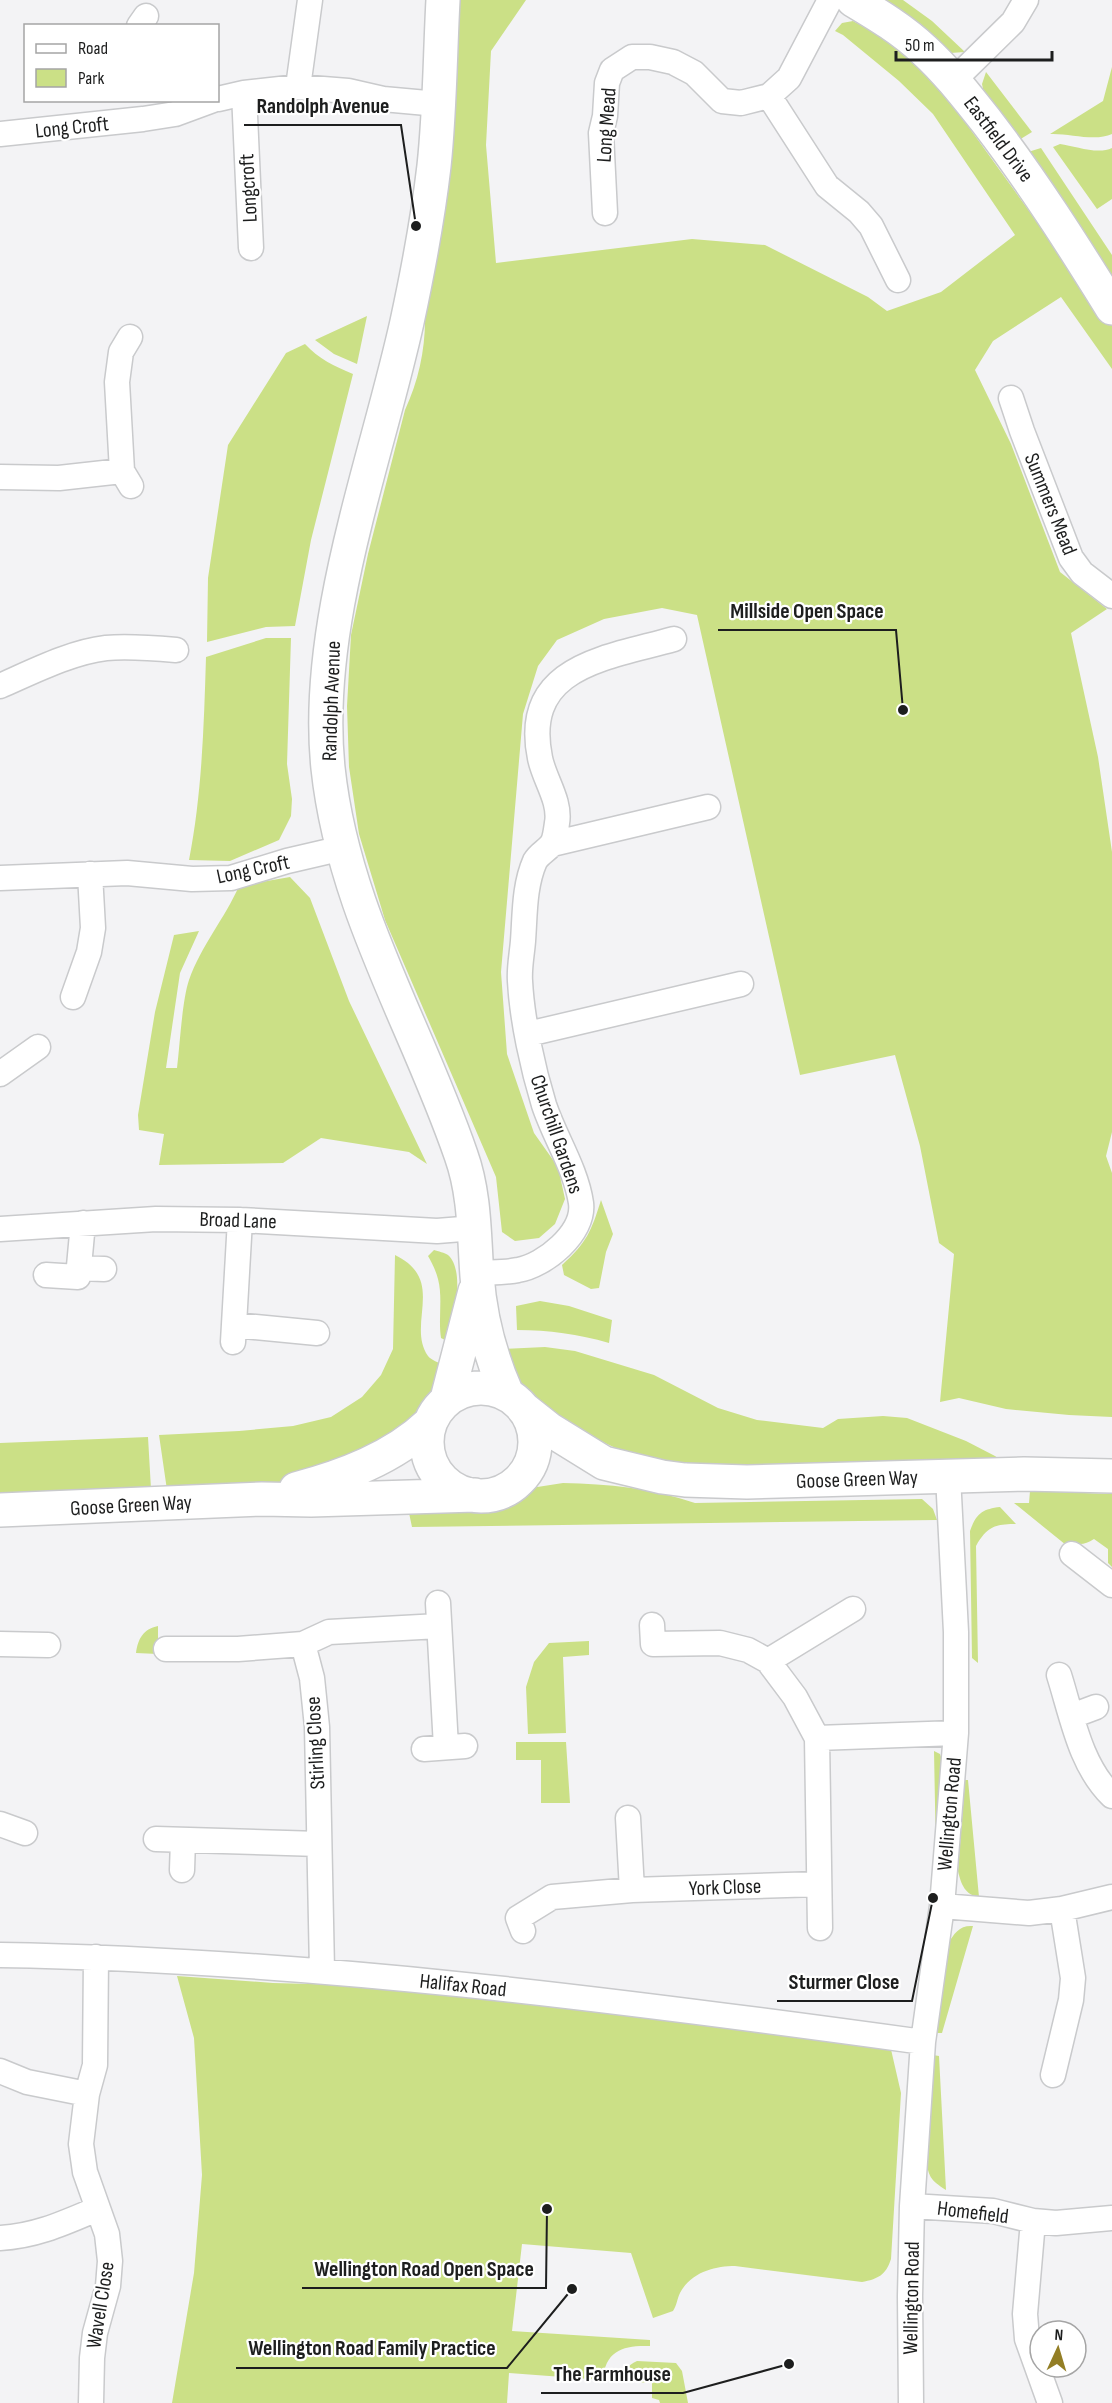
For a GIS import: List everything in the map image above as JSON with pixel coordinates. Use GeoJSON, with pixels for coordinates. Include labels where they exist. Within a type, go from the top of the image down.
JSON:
{"type":"FeatureCollection","features":[{"type":"Feature","properties":{"kind":"street"},"geometry":{"type":"LineString","coordinates":[[298,87],[310,0]]}},
{"type":"Feature","properties":{"kind":"street","name":"Randolph Avenue"},"geometry":{"type":"LineString","coordinates":[[443,0],[434,166],[421,253],[407,324],[349,553],[333,633],[327,705],[328,767],[342,848],[358,902],[463,1158],[475,1228],[477,1277],[493,1359],[516,1402]]}},
{"type":"Feature","properties":{"kind":"street"},"geometry":{"type":"LineString","coordinates":[[830,0],[789,78],[769,96],[827,186],[859,212],[871,226],[898,280]]}},
{"type":"Feature","properties":{"kind":"street","name":"Eastfield Drive"},"geometry":{"type":"LineString","coordinates":[[853,0],[885,19],[923,49],[954,80],[1012,155],[1059,222],[1112,308]]}},
{"type":"Feature","properties":{"kind":"street"},"geometry":{"type":"LineString","coordinates":[[954,80],[1013,22],[1026,0]]}},
{"type":"Feature","properties":{"kind":"street","name":"Long Mead"},"geometry":{"type":"LineString","coordinates":[[605,213],[601,134],[605,116],[607,83],[612,70],[622,62],[632,57],[650,57],[673,62],[694,73],[722,101],[741,103],[769,96]]}},
{"type":"Feature","properties":{"kind":"street","name":"Long Croft"},"geometry":{"type":"LineString","coordinates":[[219,99],[244,93],[298,87],[348,91],[383,99],[438,104]]}},
{"type":"Feature","properties":{"kind":"street","name":"Longcroft"},"geometry":{"type":"LineString","coordinates":[[244,93],[251,248]]}},
{"type":"Feature","properties":{"kind":"street","name":"Long Croft"},"geometry":{"type":"LineString","coordinates":[[0,134],[143,110],[175,114],[209,102]]}},
{"type":"Feature","properties":{"kind":"street"},"geometry":{"type":"LineString","coordinates":[[0,477],[127,479],[117,382],[121,352],[130,337]]}},
{"type":"Feature","properties":{"kind":"street","name":"Summers Mead"},"geometry":{"type":"LineString","coordinates":[[1011,398],[1071,558],[1082,573],[1112,596]]}},
{"type":"Feature","properties":{"kind":"street","name":"Churchill Gardens"},"geometry":{"type":"LineString","coordinates":[[477,1277],[519,1270],[538,1263],[568,1240],[578,1223],[581,1205],[574,1178],[545,1107],[532,1062],[519,981],[528,882],[537,858],[552,844],[558,821],[555,804],[540,760],[536,726],[546,700],[558,680],[585,664],[674,639]]}},
{"type":"Feature","properties":{"kind":"street"},"geometry":{"type":"LineString","coordinates":[[0,686],[60,661],[104,648],[141,647],[176,650]]}},
{"type":"Feature","properties":{"kind":"street"},"geometry":{"type":"LineString","coordinates":[[552,844],[708,807]]}},
{"type":"Feature","properties":{"kind":"street","name":"Long Croft"},"geometry":{"type":"LineString","coordinates":[[0,878],[127,873],[192,879],[231,878],[287,861],[342,848]]}},
{"type":"Feature","properties":{"kind":"street"},"geometry":{"type":"LineString","coordinates":[[73,997],[89,952],[93,928],[90,874]]}},
{"type":"Feature","properties":{"kind":"street"},"geometry":{"type":"LineString","coordinates":[[528,1034],[741,984]]}},
{"type":"Feature","properties":{"kind":"street"},"geometry":{"type":"LineString","coordinates":[[0,1074],[38,1047]]}},
{"type":"Feature","properties":{"kind":"street","name":"Broad Lane"},"geometry":{"type":"LineString","coordinates":[[0,1229],[144,1219],[240,1220],[437,1231],[475,1228]]}},
{"type":"Feature","properties":{"kind":"street"},"geometry":{"type":"LineString","coordinates":[[240,1220],[234,1333],[317,1333]]}},
{"type":"Feature","properties":{"kind":"street"},"geometry":{"type":"LineString","coordinates":[[46,1275],[78,1277],[82,1223]]}},
{"type":"Feature","properties":{"kind":"street"},"geometry":{"type":"LineString","coordinates":[[79,1268],[104,1269]]}},
{"type":"Feature","properties":{"kind":"street","name":"Randolph Avenue"},"geometry":{"type":"LineString","coordinates":[[438,1411],[477,1277]]}},
{"type":"Feature","properties":{"kind":"street"},"geometry":{"type":"LineString","coordinates":[[477,1388],[492,1389],[516,1402],[532,1424],[535,1440],[533,1456],[526,1471],[517,1482],[490,1495],[475,1496],[445,1483],[435,1470],[428,1455],[426,1439],[438,1411],[461,1391],[477,1388]]}},
{"type":"Feature","properties":{"kind":"street","name":"Goose Green Way"},"geometry":{"type":"LineString","coordinates":[[516,1402],[557,1434],[604,1463]]}},
{"type":"Feature","properties":{"kind":"street","name":"Goose Green Way"},"geometry":{"type":"LineString","coordinates":[[262,1499],[331,1480],[366,1465],[403,1445],[438,1411]]}},
{"type":"Feature","properties":{"kind":"street","name":"Goose Green Way"},"geometry":{"type":"LineString","coordinates":[[526,1471],[559,1464],[604,1463],[662,1477],[713,1482],[1024,1474],[1112,1476]]}},
{"type":"Feature","properties":{"kind":"street","name":"Wellington Road"},"geometry":{"type":"LineString","coordinates":[[911,2403],[912,2206],[923,2042],[942,1906],[956,1733],[956,1632],[948,1476]]}},
{"type":"Feature","properties":{"kind":"street","name":"Goose Green Way"},"geometry":{"type":"LineString","coordinates":[[0,1510],[262,1499],[475,1496]]}},
{"type":"Feature","properties":{"kind":"street"},"geometry":{"type":"LineString","coordinates":[[1082,1556],[1112,1585]]}},
{"type":"Feature","properties":{"kind":"street"},"geometry":{"type":"LineString","coordinates":[[768,1661],[853,1609]]}},
{"type":"Feature","properties":{"kind":"street"},"geometry":{"type":"LineString","coordinates":[[166,1649],[237,1638],[303,1644],[328,1632],[438,1615],[445,1747]]}},
{"type":"Feature","properties":{"kind":"street"},"geometry":{"type":"LineString","coordinates":[[652,1625],[652,1644],[720,1643],[748,1650],[768,1661],[795,1696],[817,1738],[820,1928]]}},
{"type":"Feature","properties":{"kind":"street"},"geometry":{"type":"LineString","coordinates":[[0,1644],[48,1645]]}},
{"type":"Feature","properties":{"kind":"street","name":"Stirling Close"},"geometry":{"type":"LineString","coordinates":[[303,1644],[312,1678],[317,1727],[322,1970]]}},
{"type":"Feature","properties":{"kind":"street"},"geometry":{"type":"LineString","coordinates":[[1059,1675],[1085,1757],[1099,1783],[1112,1796]]}},
{"type":"Feature","properties":{"kind":"street"},"geometry":{"type":"LineString","coordinates":[[1072,1716],[1096,1707]]}},
{"type":"Feature","properties":{"kind":"street"},"geometry":{"type":"LineString","coordinates":[[817,1738],[956,1733]]}},
{"type":"Feature","properties":{"kind":"street"},"geometry":{"type":"LineString","coordinates":[[628,1818],[632,1890]]}},
{"type":"Feature","properties":{"kind":"street"},"geometry":{"type":"LineString","coordinates":[[0,1824],[25,1833]]}},
{"type":"Feature","properties":{"kind":"street"},"geometry":{"type":"LineString","coordinates":[[156,1839],[318,1844]]}},
{"type":"Feature","properties":{"kind":"street"},"geometry":{"type":"LineString","coordinates":[[182,1870],[183,1840]]}},
{"type":"Feature","properties":{"kind":"street","name":"York Close"},"geometry":{"type":"LineString","coordinates":[[524,1931],[518,1918],[552,1897],[632,1890],[819,1884]]}},
{"type":"Feature","properties":{"kind":"street"},"geometry":{"type":"LineString","coordinates":[[942,1906],[1029,1913],[1062,1909],[1112,1897]]}},
{"type":"Feature","properties":{"kind":"street"},"geometry":{"type":"LineString","coordinates":[[1053,2075],[1073,1978],[1062,1909]]}},
{"type":"Feature","properties":{"kind":"street","name":"Halifax Road"},"geometry":{"type":"LineString","coordinates":[[0,1955],[96,1957],[322,1970],[536,1993],[923,2042]]}},
{"type":"Feature","properties":{"kind":"street","name":"Wavell Close"},"geometry":{"type":"LineString","coordinates":[[91,2403],[94,2341],[108,2286],[110,2261],[107,2234],[85,2172],[81,2144],[87,2094],[97,2047],[94,2010],[96,1957]]}},
{"type":"Feature","properties":{"kind":"street"},"geometry":{"type":"LineString","coordinates":[[0,2071],[27,2082],[87,2094]]}},
{"type":"Feature","properties":{"kind":"street","name":"Homefield"},"geometry":{"type":"LineString","coordinates":[[912,2206],[993,2211],[1033,2221],[1056,2223],[1112,2218]]}},
{"type":"Feature","properties":{"kind":"street"},"geometry":{"type":"LineString","coordinates":[[0,2238],[21,2237],[46,2231],[97,2209]]}},
{"type":"Feature","properties":{"kind":"street","name":"Homefield"},"geometry":{"type":"LineString","coordinates":[[1033,2221],[1025,2314],[1027,2339],[1050,2403]]}},
{"type":"Feature","properties":{"kind":"green space"},"geometry":{"type":"Polygon","coordinates":[[[457,0],[526,0],[491,51],[486,145],[496,263],[692,239],[765,245],[868,297],[887,311],[941,292],[1015,235],[933,114],[899,81],[835,31],[842,23],[853,21],[882,38],[908,59],[955,108],[1112,326],[1112,369],[1061,297],[993,341],[975,370],[1011,444],[1060,572],[1107,609],[1071,633],[1098,757],[1112,852],[1112,1132],[1106,1156],[1112,1173],[1112,1417],[1006,1409],[959,1398],[940,1402],[954,1254],[939,1243],[920,1146],[895,1055],[800,1075],[697,615],[662,608],[604,619],[557,640],[538,666],[523,714],[501,972],[507,1054],[534,1133],[558,1167],[565,1199],[555,1224],[539,1238],[515,1241],[502,1232],[496,1177],[385,920],[359,834],[349,767],[347,706],[351,635],[368,554],[405,410],[422,355],[425,320],[444,199],[457,0]]]}},
{"type":"Feature","properties":{"kind":"green space"},"geometry":{"type":"Polygon","coordinates":[[[879,0],[903,0],[932,21],[965,52],[950,53],[879,0]]]}},
{"type":"Feature","properties":{"kind":"green space"},"geometry":{"type":"Polygon","coordinates":[[[1112,67],[1112,134],[1090,137],[1050,134],[1103,101],[1112,67]]]}},
{"type":"Feature","properties":{"kind":"green space"},"geometry":{"type":"Polygon","coordinates":[[[986,72],[1032,132],[1019,140],[984,94],[982,84],[986,72]]]}},
{"type":"Feature","properties":{"kind":"green space"},"geometry":{"type":"Polygon","coordinates":[[[1060,144],[1100,151],[1112,148],[1112,199],[1097,209],[1053,147],[1060,144]]]}},
{"type":"Feature","properties":{"kind":"green space"},"geometry":{"type":"Polygon","coordinates":[[[1041,148],[1112,255],[1112,281],[1028,152],[1041,148]]]}},
{"type":"Feature","properties":{"kind":"green space"},"geometry":{"type":"Polygon","coordinates":[[[367,316],[357,364],[334,354],[315,340],[367,316]]]}},
{"type":"Feature","properties":{"kind":"green space"},"geometry":{"type":"Polygon","coordinates":[[[305,344],[327,362],[353,374],[311,540],[295,626],[266,627],[207,642],[208,578],[228,445],[286,353],[305,344]]]}},
{"type":"Feature","properties":{"kind":"green space"},"geometry":{"type":"Polygon","coordinates":[[[266,638],[291,638],[287,764],[292,799],[291,816],[279,840],[230,861],[189,860],[200,784],[206,657],[266,638]]]}},
{"type":"Feature","properties":{"kind":"green space"},"geometry":{"type":"Polygon","coordinates":[[[290,877],[310,898],[349,1001],[427,1164],[409,1152],[321,1138],[283,1163],[159,1165],[164,1134],[139,1130],[138,1115],[155,1012],[174,935],[199,931],[180,973],[166,1068],[177,1068],[189,980],[200,955],[239,886],[290,877]]]}},
{"type":"Feature","properties":{"kind":"green space"},"geometry":{"type":"Polygon","coordinates":[[[601,1200],[613,1234],[606,1252],[599,1288],[591,1289],[564,1275],[562,1265],[587,1236],[601,1200]]]}},
{"type":"Feature","properties":{"kind":"green space"},"geometry":{"type":"Polygon","coordinates":[[[434,1250],[448,1255],[456,1272],[457,1297],[449,1342],[441,1338],[439,1286],[428,1256],[434,1250]]]}},
{"type":"Feature","properties":{"kind":"green space"},"geometry":{"type":"Polygon","coordinates":[[[395,1255],[410,1265],[419,1277],[423,1303],[422,1343],[429,1357],[444,1365],[422,1419],[320,1474],[277,1483],[167,1490],[159,1435],[293,1426],[331,1417],[362,1397],[381,1375],[393,1349],[395,1255]]]}},
{"type":"Feature","properties":{"kind":"green space"},"geometry":{"type":"Polygon","coordinates":[[[540,1301],[569,1306],[612,1320],[609,1343],[563,1333],[517,1330],[516,1306],[540,1301]]]}},
{"type":"Feature","properties":{"kind":"green space"},"geometry":{"type":"Polygon","coordinates":[[[545,1347],[575,1351],[654,1375],[718,1408],[757,1420],[823,1428],[838,1419],[883,1416],[907,1418],[966,1441],[1005,1463],[754,1471],[672,1464],[622,1451],[579,1431],[532,1402],[517,1388],[501,1349],[545,1347]]]}},
{"type":"Feature","properties":{"kind":"green space"},"geometry":{"type":"Polygon","coordinates":[[[148,1437],[151,1489],[0,1495],[0,1443],[148,1437]]]}},
{"type":"Feature","properties":{"kind":"green space"},"geometry":{"type":"Polygon","coordinates":[[[563,1483],[630,1488],[695,1503],[922,1499],[933,1509],[937,1520],[412,1527],[409,1513],[505,1501],[531,1488],[563,1483]]]}},
{"type":"Feature","properties":{"kind":"green space"},"geometry":{"type":"Polygon","coordinates":[[[1030,1491],[1112,1494],[1112,1567],[1108,1563],[1108,1549],[1094,1539],[1079,1544],[1069,1542],[1066,1545],[1014,1503],[1029,1503],[1030,1491]]]}},
{"type":"Feature","properties":{"kind":"green space"},"geometry":{"type":"Polygon","coordinates":[[[1000,1507],[1016,1524],[992,1528],[976,1546],[978,1663],[972,1658],[970,1531],[980,1513],[1000,1507]]]}},
{"type":"Feature","properties":{"kind":"green space"},"geometry":{"type":"Polygon","coordinates":[[[158,1626],[158,1654],[136,1653],[142,1635],[158,1626]]]}},
{"type":"Feature","properties":{"kind":"green space"},"geometry":{"type":"Polygon","coordinates":[[[589,1641],[589,1655],[563,1657],[566,1733],[528,1734],[526,1687],[534,1662],[549,1643],[589,1641]]]}},
{"type":"Feature","properties":{"kind":"green space"},"geometry":{"type":"Polygon","coordinates":[[[516,1742],[566,1742],[570,1803],[541,1803],[541,1760],[516,1760],[516,1742]]]}},
{"type":"Feature","properties":{"kind":"green space"},"geometry":{"type":"Polygon","coordinates":[[[934,1751],[940,1754],[943,1763],[936,1857],[934,1751]]]}},
{"type":"Feature","properties":{"kind":"green space"},"geometry":{"type":"Polygon","coordinates":[[[965,1780],[968,1780],[979,1897],[970,1894],[964,1888],[958,1871],[965,1780]]]}},
{"type":"Feature","properties":{"kind":"green space"},"geometry":{"type":"Polygon","coordinates":[[[973,1926],[942,2033],[937,2033],[948,1944],[958,1930],[973,1926]]]}},
{"type":"Feature","properties":{"kind":"green space"},"geometry":{"type":"Polygon","coordinates":[[[177,1976],[273,1983],[388,1986],[890,2045],[901,2093],[891,2259],[887,2269],[881,2275],[862,2282],[735,2266],[720,2267],[697,2275],[690,2280],[680,2293],[673,2311],[653,2318],[631,2253],[522,2244],[512,2331],[650,2340],[650,2346],[624,2348],[618,2351],[608,2362],[603,2380],[509,2373],[507,2403],[172,2403],[194,2273],[202,2175],[194,2038],[177,1976]]]}},
{"type":"Feature","properties":{"kind":"green space"},"geometry":{"type":"Polygon","coordinates":[[[933,2055],[939,2056],[946,2190],[931,2177],[926,2157],[933,2055]]]}},
{"type":"Feature","properties":{"kind":"green space"},"geometry":{"type":"Polygon","coordinates":[[[637,2361],[676,2363],[682,2371],[688,2403],[660,2403],[659,2400],[652,2398],[652,2383],[623,2381],[626,2369],[637,2361]]]}},
{"type":"Feature","properties":{"kind":"place","name":"Randolph Avenue"},"geometry":{"type":"Point","coordinates":[416,226]}},
{"type":"Feature","properties":{"kind":"place","name":"Millside Open Space"},"geometry":{"type":"Point","coordinates":[903,710]}},
{"type":"Feature","properties":{"kind":"place","name":"Sturmer Close"},"geometry":{"type":"Point","coordinates":[933,1898]}},
{"type":"Feature","properties":{"kind":"place","name":"Wellington Road Open Space"},"geometry":{"type":"Point","coordinates":[547,2209]}},
{"type":"Feature","properties":{"kind":"place","name":"Wellington Road Family Practice"},"geometry":{"type":"Point","coordinates":[572,2289]}},
{"type":"Feature","properties":{"kind":"place","name":"The Farmhouse"},"geometry":{"type":"Point","coordinates":[789,2364]}}]}
